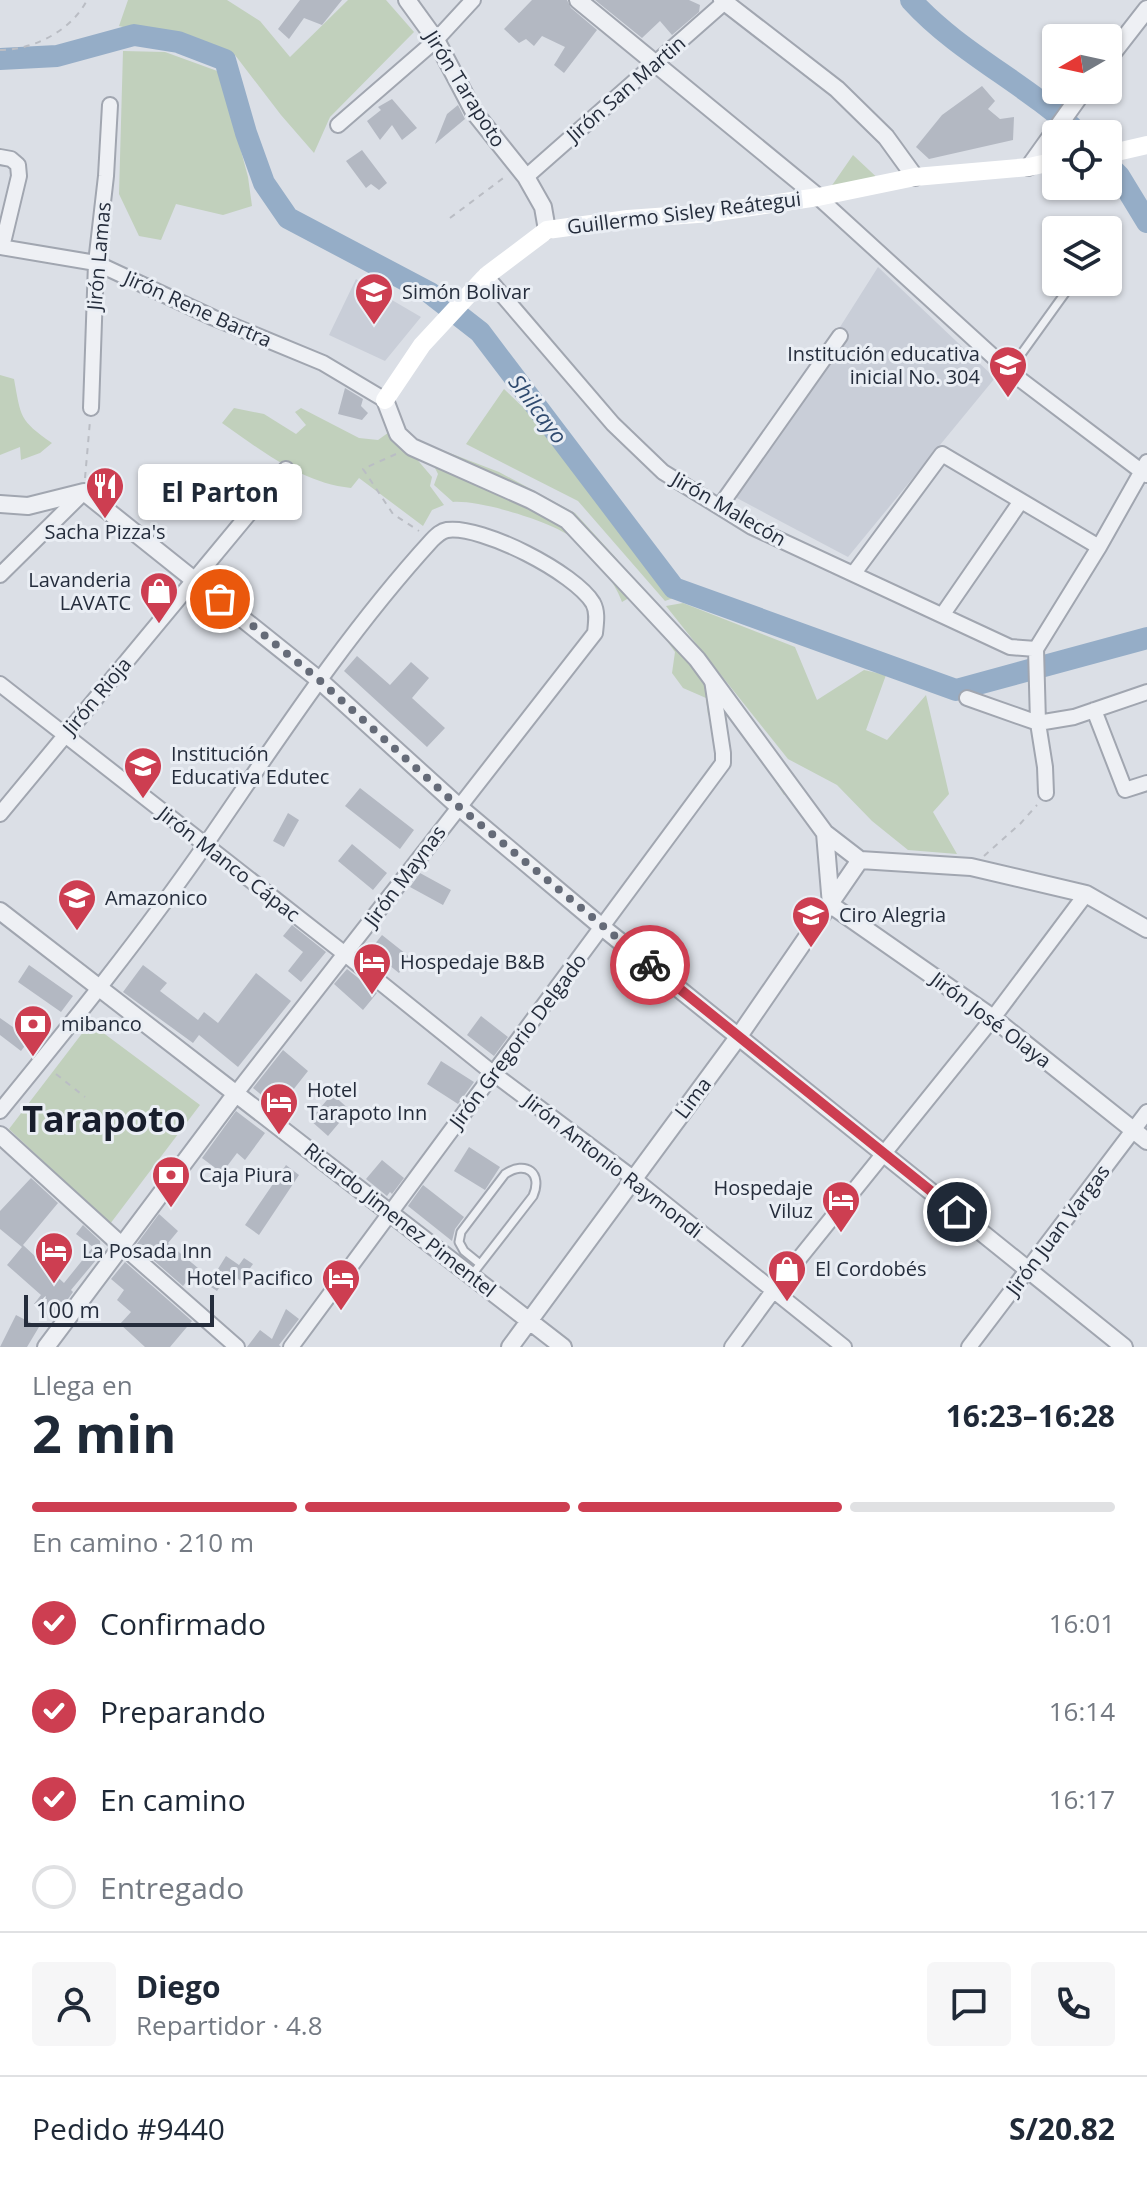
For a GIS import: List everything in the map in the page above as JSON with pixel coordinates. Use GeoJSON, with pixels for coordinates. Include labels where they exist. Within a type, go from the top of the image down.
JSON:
{"type":"FeatureCollection","features":[{"type":"Feature","properties":{"kind":"main road"},"geometry":{"type":"LineString","coordinates":[[1122,151],[1147,145]]}},
{"type":"Feature","properties":{"kind":"main road","name":"Guillermo Sisley Reátegui"},"geometry":{"type":"LineString","coordinates":[[385,400],[416,354],[486,276],[547,230],[628,219],[711,213],[818,197],[915,177],[1042,164]]}},
{"type":"Feature","properties":{"kind":"street","name":"Jirón Tarapoto"},"geometry":{"type":"LineString","coordinates":[[407,0],[436,40],[474,112],[543,207],[547,230]]}},
{"type":"Feature","properties":{"kind":"street"},"geometry":{"type":"LineString","coordinates":[[338,125],[436,40],[473,0]]}},
{"type":"Feature","properties":{"kind":"street"},"geometry":{"type":"LineString","coordinates":[[578,0],[818,197],[1009,371],[1145,469],[1036,649],[1046,793]]}},
{"type":"Feature","properties":{"kind":"street"},"geometry":{"type":"LineString","coordinates":[[725,1],[837,89],[886,137],[915,177]]}},
{"type":"Feature","properties":{"kind":"street","name":"Jirón San Martin"},"geometry":{"type":"LineString","coordinates":[[521,173],[655,64],[725,1]]}},
{"type":"Feature","properties":{"kind":"street"},"geometry":{"type":"LineString","coordinates":[[1122,41],[1147,9]]}},
{"type":"Feature","properties":{"kind":"street"},"geometry":{"type":"LineString","coordinates":[[1029,167],[1074,104]]}},
{"type":"Feature","properties":{"kind":"street","name":"Jirón Lamas"},"geometry":{"type":"LineString","coordinates":[[91,408],[96,263],[110,105]]}},
{"type":"Feature","properties":{"kind":"street"},"geometry":{"type":"LineString","coordinates":[[0,157],[11,159],[18,165],[19,176],[1,247]]}},
{"type":"Feature","properties":{"kind":"street","name":"Jirón Rene Bartra"},"geometry":{"type":"LineString","coordinates":[[1,247],[96,263],[214,318],[323,363],[385,400]]}},
{"type":"Feature","properties":{"kind":"street","name":"Jirón Malecón"},"geometry":{"type":"LineString","coordinates":[[486,276],[613,424],[663,472],[752,527],[1010,647],[1036,649]]}},
{"type":"Feature","properties":{"kind":"street"},"geometry":{"type":"LineString","coordinates":[[720,506],[840,336]]}},
{"type":"Feature","properties":{"kind":"street"},"geometry":{"type":"LineString","coordinates":[[385,400],[398,434],[412,447],[531,500],[567,520],[697,659],[825,833],[860,860],[971,867],[1086,894],[1147,929]]}},
{"type":"Feature","properties":{"kind":"street"},"geometry":{"type":"LineString","coordinates":[[854,573],[942,454],[1099,547]]}},
{"type":"Feature","properties":{"kind":"street","name":"Jirón Rioja"},"geometry":{"type":"LineString","coordinates":[[0,814],[286,469]]}},
{"type":"Feature","properties":{"kind":"street"},"geometry":{"type":"LineString","coordinates":[[0,504],[28,506],[84,492]]}},
{"type":"Feature","properties":{"kind":"street"},"geometry":{"type":"LineString","coordinates":[[0,575],[84,492]]}},
{"type":"Feature","properties":{"kind":"street"},"geometry":{"type":"LineString","coordinates":[[84,492],[318,679],[458,806],[602,927],[1124,1347]]}},
{"type":"Feature","properties":{"kind":"street"},"geometry":{"type":"LineString","coordinates":[[943,614],[1021,501]]}},
{"type":"Feature","properties":{"kind":"street","name":"Jirón Maynas"},"geometry":{"type":"LineString","coordinates":[[237,1092],[595,633],[597,619],[594,605],[581,588],[542,560],[481,536],[451,529],[442,532],[415,559],[318,679]]}},
{"type":"Feature","properties":{"kind":"street"},"geometry":{"type":"LineString","coordinates":[[0,1111],[100,989],[205,845],[318,679]]}},
{"type":"Feature","properties":{"kind":"street","name":"Jirón Gregorio Delgado"},"geometry":{"type":"LineString","coordinates":[[291,1347],[723,763],[712,680]]}},
{"type":"Feature","properties":{"kind":"street","name":"Jirón Manco Cápac"},"geometry":{"type":"LineString","coordinates":[[0,684],[345,954]]}},
{"type":"Feature","properties":{"kind":"street"},"geometry":{"type":"LineString","coordinates":[[967,698],[1039,718],[1074,717],[1147,692]]}},
{"type":"Feature","properties":{"kind":"street"},"geometry":{"type":"LineString","coordinates":[[1094,710],[1125,790],[1147,783]]}},
{"type":"Feature","properties":{"kind":"street"},"geometry":{"type":"LineString","coordinates":[[825,833],[831,905]]}},
{"type":"Feature","properties":{"kind":"street","name":"Lima"},"geometry":{"type":"LineString","coordinates":[[510,1347],[739,1036],[860,860]]}},
{"type":"Feature","properties":{"kind":"street"},"geometry":{"type":"LineString","coordinates":[[732,1347],[773,1291],[993,1018],[1086,894]]}},
{"type":"Feature","properties":{"kind":"street","name":"Jirón José Olaya"},"geometry":{"type":"LineString","coordinates":[[831,905],[993,1018],[1140,1136]]}},
{"type":"Feature","properties":{"kind":"street","name":"Ricardo Jimenez Pimentel"},"geometry":{"type":"LineString","coordinates":[[0,911],[389,1211],[476,1270],[528,1320],[563,1347]]}},
{"type":"Feature","properties":{"kind":"street","name":"Jirón Antonio Raymondi"},"geometry":{"type":"LineString","coordinates":[[345,954],[844,1347]]}},
{"type":"Feature","properties":{"kind":"street"},"geometry":{"type":"LineString","coordinates":[[46,1347],[237,1092]]}},
{"type":"Feature","properties":{"kind":"street","name":"Jirón Juan Vargas"},"geometry":{"type":"LineString","coordinates":[[969,1347],[1028,1270],[1140,1136],[1147,1112]]}},
{"type":"Feature","properties":{"kind":"street"},"geometry":{"type":"LineString","coordinates":[[0,1135],[237,1347]]}},
{"type":"Feature","properties":{"kind":"lane"},"geometry":{"type":"LineString","coordinates":[[1009,371],[1063,296]]}},
{"type":"Feature","properties":{"kind":"lane"},"geometry":{"type":"LineString","coordinates":[[514,1168],[524,1168],[535,1175],[538,1184],[533,1196],[476,1270],[459,1242],[461,1232],[505,1174],[514,1168]]}},
{"type":"Feature","properties":{"kind":"path"},"geometry":{"type":"LineString","coordinates":[[0,50],[34,44],[66,26],[80,14],[87,0]]}},
{"type":"Feature","properties":{"kind":"path"},"geometry":{"type":"LineString","coordinates":[[450,218],[521,173]]}},
{"type":"Feature","properties":{"kind":"path"},"geometry":{"type":"LineString","coordinates":[[84,492],[91,408]]}},
{"type":"Feature","properties":{"kind":"path"},"geometry":{"type":"LineString","coordinates":[[412,447],[363,469],[393,514],[424,535]]}},
{"type":"Feature","properties":{"kind":"path"},"geometry":{"type":"LineString","coordinates":[[971,867],[1020,824],[1046,793]]}},
{"type":"Feature","properties":{"kind":"path"},"geometry":{"type":"LineString","coordinates":[[56,1074],[85,1097]]}},
{"type":"Feature","properties":{"kind":"shaded area"},"geometry":{"type":"Polygon","coordinates":[[[878,267],[995,378],[848,557],[733,496],[878,267]]]}},
{"type":"Feature","properties":{"kind":"shaded area","name":"Simón Bolivar"},"geometry":{"type":"Polygon","coordinates":[[[356,279],[421,317],[385,361],[329,335],[356,279]]]}},
{"type":"Feature","properties":{"kind":"green space"},"geometry":{"type":"Polygon","coordinates":[[[128,0],[227,0],[260,21],[290,57],[348,0],[386,0],[414,32],[330,117],[314,153],[235,55],[119,26],[128,0]]]}},
{"type":"Feature","properties":{"kind":"green space"},"geometry":{"type":"Polygon","coordinates":[[[123,51],[165,52],[220,72],[248,177],[252,206],[223,215],[176,204],[161,240],[139,236],[119,194],[123,51]]]}},
{"type":"Feature","properties":{"kind":"green space"},"geometry":{"type":"Polygon","coordinates":[[[853,155],[885,185],[826,194],[853,155]]]}},
{"type":"Feature","properties":{"kind":"green space"},"geometry":{"type":"Polygon","coordinates":[[[0,375],[14,379],[23,417],[52,443],[40,453],[21,460],[20,447],[0,455],[0,375]]]}},
{"type":"Feature","properties":{"kind":"green space"},"geometry":{"type":"Polygon","coordinates":[[[504,389],[535,419],[627,540],[676,597],[665,601],[578,501],[466,444],[504,389]]]}},
{"type":"Feature","properties":{"kind":"green space"},"geometry":{"type":"Polygon","coordinates":[[[234,408],[264,414],[296,434],[306,425],[295,412],[301,408],[359,438],[378,440],[392,430],[432,477],[430,486],[444,505],[432,510],[423,526],[359,478],[351,488],[299,473],[222,423],[234,408]]]}},
{"type":"Feature","properties":{"kind":"green space"},"geometry":{"type":"Polygon","coordinates":[[[421,442],[499,472],[575,513],[617,559],[791,792],[784,795],[741,729],[726,715],[722,723],[708,715],[706,698],[683,688],[672,673],[675,652],[634,595],[622,602],[595,558],[562,531],[532,519],[480,504],[453,502],[434,485],[438,474],[429,456],[415,446],[421,442]]]}},
{"type":"Feature","properties":{"kind":"green space"},"geometry":{"type":"Polygon","coordinates":[[[683,603],[795,647],[817,700],[864,670],[886,675],[866,730],[887,740],[926,695],[949,794],[933,812],[957,854],[908,850],[872,821],[837,785],[788,759],[666,606],[683,603]]]}},
{"type":"Feature","properties":{"kind":"green space"},"geometry":{"type":"Polygon","coordinates":[[[90,1023],[200,1105],[110,1224],[9,1129],[90,1023]]]}},
{"type":"Feature","properties":{"kind":"building"},"geometry":{"type":"Polygon","coordinates":[[[300,0],[342,0],[322,25],[304,18],[289,39],[278,29],[300,0]]]}},
{"type":"Feature","properties":{"kind":"building"},"geometry":{"type":"Polygon","coordinates":[[[532,0],[567,0],[571,8],[597,30],[564,73],[554,65],[565,47],[542,36],[534,46],[526,39],[519,43],[504,29],[532,0]]]}},
{"type":"Feature","properties":{"kind":"building"},"geometry":{"type":"Polygon","coordinates":[[[595,0],[689,0],[700,5],[699,12],[672,35],[660,21],[642,38],[595,0]]]}},
{"type":"Feature","properties":{"kind":"building"},"geometry":{"type":"Polygon","coordinates":[[[982,86],[995,101],[988,109],[1000,119],[1014,117],[1013,140],[929,159],[916,147],[942,115],[982,86]]]}},
{"type":"Feature","properties":{"kind":"building"},"geometry":{"type":"Polygon","coordinates":[[[392,99],[417,128],[402,140],[392,125],[380,140],[367,121],[381,110],[378,107],[392,99]]]}},
{"type":"Feature","properties":{"kind":"building"},"geometry":{"type":"Polygon","coordinates":[[[458,105],[465,119],[435,144],[447,114],[458,105]]]}},
{"type":"Feature","properties":{"kind":"building"},"geometry":{"type":"Polygon","coordinates":[[[362,150],[387,183],[379,190],[371,184],[366,188],[346,161],[362,150]]]}},
{"type":"Feature","properties":{"kind":"building"},"geometry":{"type":"Polygon","coordinates":[[[345,388],[363,399],[361,406],[368,413],[362,420],[338,414],[345,388]]]}},
{"type":"Feature","properties":{"kind":"building"},"geometry":{"type":"Polygon","coordinates":[[[357,656],[390,685],[411,662],[429,678],[412,698],[445,728],[427,747],[344,671],[357,656]]]}},
{"type":"Feature","properties":{"kind":"building"},"geometry":{"type":"Polygon","coordinates":[[[360,788],[414,830],[400,849],[345,806],[360,788]]]}},
{"type":"Feature","properties":{"kind":"building"},"geometry":{"type":"Polygon","coordinates":[[[288,813],[299,820],[284,847],[273,841],[288,813]]]}},
{"type":"Feature","properties":{"kind":"building"},"geometry":{"type":"Polygon","coordinates":[[[352,844],[387,873],[373,890],[338,861],[352,844]]]}},
{"type":"Feature","properties":{"kind":"building"},"geometry":{"type":"Polygon","coordinates":[[[420,873],[451,890],[443,905],[410,887],[420,873]]]}},
{"type":"Feature","properties":{"kind":"building"},"geometry":{"type":"Polygon","coordinates":[[[292,925],[326,952],[301,982],[288,971],[303,952],[283,936],[292,925]]]}},
{"type":"Feature","properties":{"kind":"building"},"geometry":{"type":"Polygon","coordinates":[[[382,935],[411,958],[399,973],[370,950],[382,935]]]}},
{"type":"Feature","properties":{"kind":"building"},"geometry":{"type":"Polygon","coordinates":[[[29,965],[73,996],[61,1012],[18,982],[29,965]]]}},
{"type":"Feature","properties":{"kind":"building"},"geometry":{"type":"Polygon","coordinates":[[[143,965],[167,983],[160,991],[198,1020],[204,1012],[218,1023],[256,973],[291,1001],[238,1067],[199,1035],[193,1043],[123,992],[143,965]]]}},
{"type":"Feature","properties":{"kind":"building"},"geometry":{"type":"Polygon","coordinates":[[[347,969],[377,993],[363,1010],[334,984],[347,969]]]}},
{"type":"Feature","properties":{"kind":"building"},"geometry":{"type":"Polygon","coordinates":[[[481,1016],[508,1037],[494,1056],[467,1035],[481,1016]]]}},
{"type":"Feature","properties":{"kind":"building"},"geometry":{"type":"Polygon","coordinates":[[[0,1018],[30,1039],[21,1051],[0,1035],[0,1018]]]}},
{"type":"Feature","properties":{"kind":"building"},"geometry":{"type":"Polygon","coordinates":[[[283,1050],[308,1071],[278,1109],[253,1088],[283,1050]]]}},
{"type":"Feature","properties":{"kind":"building"},"geometry":{"type":"Polygon","coordinates":[[[441,1061],[474,1082],[458,1104],[427,1084],[441,1061]]]}},
{"type":"Feature","properties":{"kind":"building"},"geometry":{"type":"Polygon","coordinates":[[[332,1094],[350,1110],[328,1136],[310,1120],[332,1094]]]}},
{"type":"Feature","properties":{"kind":"building"},"geometry":{"type":"Polygon","coordinates":[[[236,1111],[265,1133],[245,1160],[237,1153],[222,1173],[202,1158],[236,1111]]]}},
{"type":"Feature","properties":{"kind":"building"},"geometry":{"type":"Polygon","coordinates":[[[469,1147],[500,1167],[485,1190],[454,1171],[469,1147]]]}},
{"type":"Feature","properties":{"kind":"building"},"geometry":{"type":"Polygon","coordinates":[[[382,1160],[404,1178],[387,1196],[366,1179],[382,1160]]]}},
{"type":"Feature","properties":{"kind":"building"},"geometry":{"type":"Polygon","coordinates":[[[286,1165],[299,1175],[259,1235],[245,1225],[286,1165]]]}},
{"type":"Feature","properties":{"kind":"building"},"geometry":{"type":"Polygon","coordinates":[[[31,1178],[58,1203],[23,1245],[64,1283],[93,1247],[76,1234],[83,1225],[100,1241],[101,1254],[71,1290],[73,1292],[53,1320],[34,1304],[41,1295],[7,1265],[22,1247],[0,1229],[0,1211],[31,1178]]]}},
{"type":"Feature","properties":{"kind":"building"},"geometry":{"type":"Polygon","coordinates":[[[423,1185],[464,1217],[455,1229],[452,1241],[408,1206],[423,1185]]]}},
{"type":"Feature","properties":{"kind":"building"},"geometry":{"type":"Polygon","coordinates":[[[159,1214],[178,1231],[168,1243],[198,1268],[183,1286],[136,1245],[159,1214]]]}},
{"type":"Feature","properties":{"kind":"building"},"geometry":{"type":"Polygon","coordinates":[[[226,1256],[239,1265],[244,1258],[253,1264],[241,1281],[229,1273],[217,1291],[208,1285],[226,1256]]]}},
{"type":"Feature","properties":{"kind":"building"},"geometry":{"type":"Polygon","coordinates":[[[125,1262],[192,1321],[170,1347],[145,1347],[120,1324],[131,1312],[117,1300],[124,1290],[111,1279],[125,1262]]]}},
{"type":"Feature","properties":{"kind":"building"},"geometry":{"type":"Polygon","coordinates":[[[286,1309],[299,1319],[279,1345],[281,1347],[247,1347],[260,1330],[272,1339],[286,1309]]]}},
{"type":"Feature","properties":{"kind":"building"},"geometry":{"type":"Polygon","coordinates":[[[16,1315],[39,1327],[27,1347],[0,1347],[16,1315]]]}},
{"type":"Feature","properties":{"kind":"waterway"},"geometry":{"type":"LineString","coordinates":[[911,0],[951,37],[1063,120]]}},
{"type":"Feature","properties":{"kind":"waterway","name":"Shilcayo"},"geometry":{"type":"LineString","coordinates":[[0,59],[57,56],[134,35],[178,42],[225,60],[264,183],[288,218],[430,293],[480,332],[674,588],[956,690],[1147,638]]}},
{"type":"Feature","properties":{"kind":"waterway"},"geometry":{"type":"LineString","coordinates":[[1122,181],[1147,222]]}},
{"type":"Feature","properties":{"kind":"way so far"},"geometry":{"type":"LineString","coordinates":[[220,599],[318,679],[458,806],[650,965]]}},
{"type":"Feature","properties":{"kind":"place","name":"Simón Bolivar"},"geometry":{"type":"Point","coordinates":[374,326]}},
{"type":"Feature","properties":{"kind":"place","name":"Institución educativa inicial No. 304"},"geometry":{"type":"Point","coordinates":[1008,399]}},
{"type":"Feature","properties":{"kind":"place","name":"Sacha Pizza's"},"geometry":{"type":"Point","coordinates":[105,520]}},
{"type":"Feature","properties":{"kind":"place","name":"El Parton"},"geometry":{"type":"Point","coordinates":[220,599]}},
{"type":"Feature","properties":{"kind":"place","name":"Lavanderia LAVATC"},"geometry":{"type":"Point","coordinates":[159,625]}},
{"type":"Feature","properties":{"kind":"place","name":"Institución Educativa Edutec"},"geometry":{"type":"Point","coordinates":[143,800]}},
{"type":"Feature","properties":{"kind":"place","name":"Amazonico"},"geometry":{"type":"Point","coordinates":[77,932]}},
{"type":"Feature","properties":{"kind":"place","name":"Ciro Alegria"},"geometry":{"type":"Point","coordinates":[811,949]}},
{"type":"Feature","properties":{"kind":"place","name":"Hospedaje B&B"},"geometry":{"type":"Point","coordinates":[372,996]}},
{"type":"Feature","properties":{"kind":"place","name":"mibanco"},"geometry":{"type":"Point","coordinates":[33,1058]}},
{"type":"Feature","properties":{"kind":"place","name":"Hotel Tarapoto Inn"},"geometry":{"type":"Point","coordinates":[279,1136]}},
{"type":"Feature","properties":{"kind":"place","name":"Caja Piura"},"geometry":{"type":"Point","coordinates":[171,1209]}},
{"type":"Feature","properties":{"kind":"place","name":"Hospedaje Viluz"},"geometry":{"type":"Point","coordinates":[841,1234]}},
{"type":"Feature","properties":{"kind":"place","name":"La Posada Inn"},"geometry":{"type":"Point","coordinates":[54,1285]}},
{"type":"Feature","properties":{"kind":"place","name":"El Cordobés"},"geometry":{"type":"Point","coordinates":[787,1303]}},
{"type":"Feature","properties":{"kind":"place","name":"Hotel Pacifico"},"geometry":{"type":"Point","coordinates":[341,1312]}},
{"type":"Feature","properties":{"kind":"district","name":"Tarapoto"},"geometry":{"type":"Point","coordinates":[104,1119]}},
{"type":"Feature","properties":{"kind":"route"},"geometry":{"type":"LineString","coordinates":[[650,965],[957,1212]]}}]}
